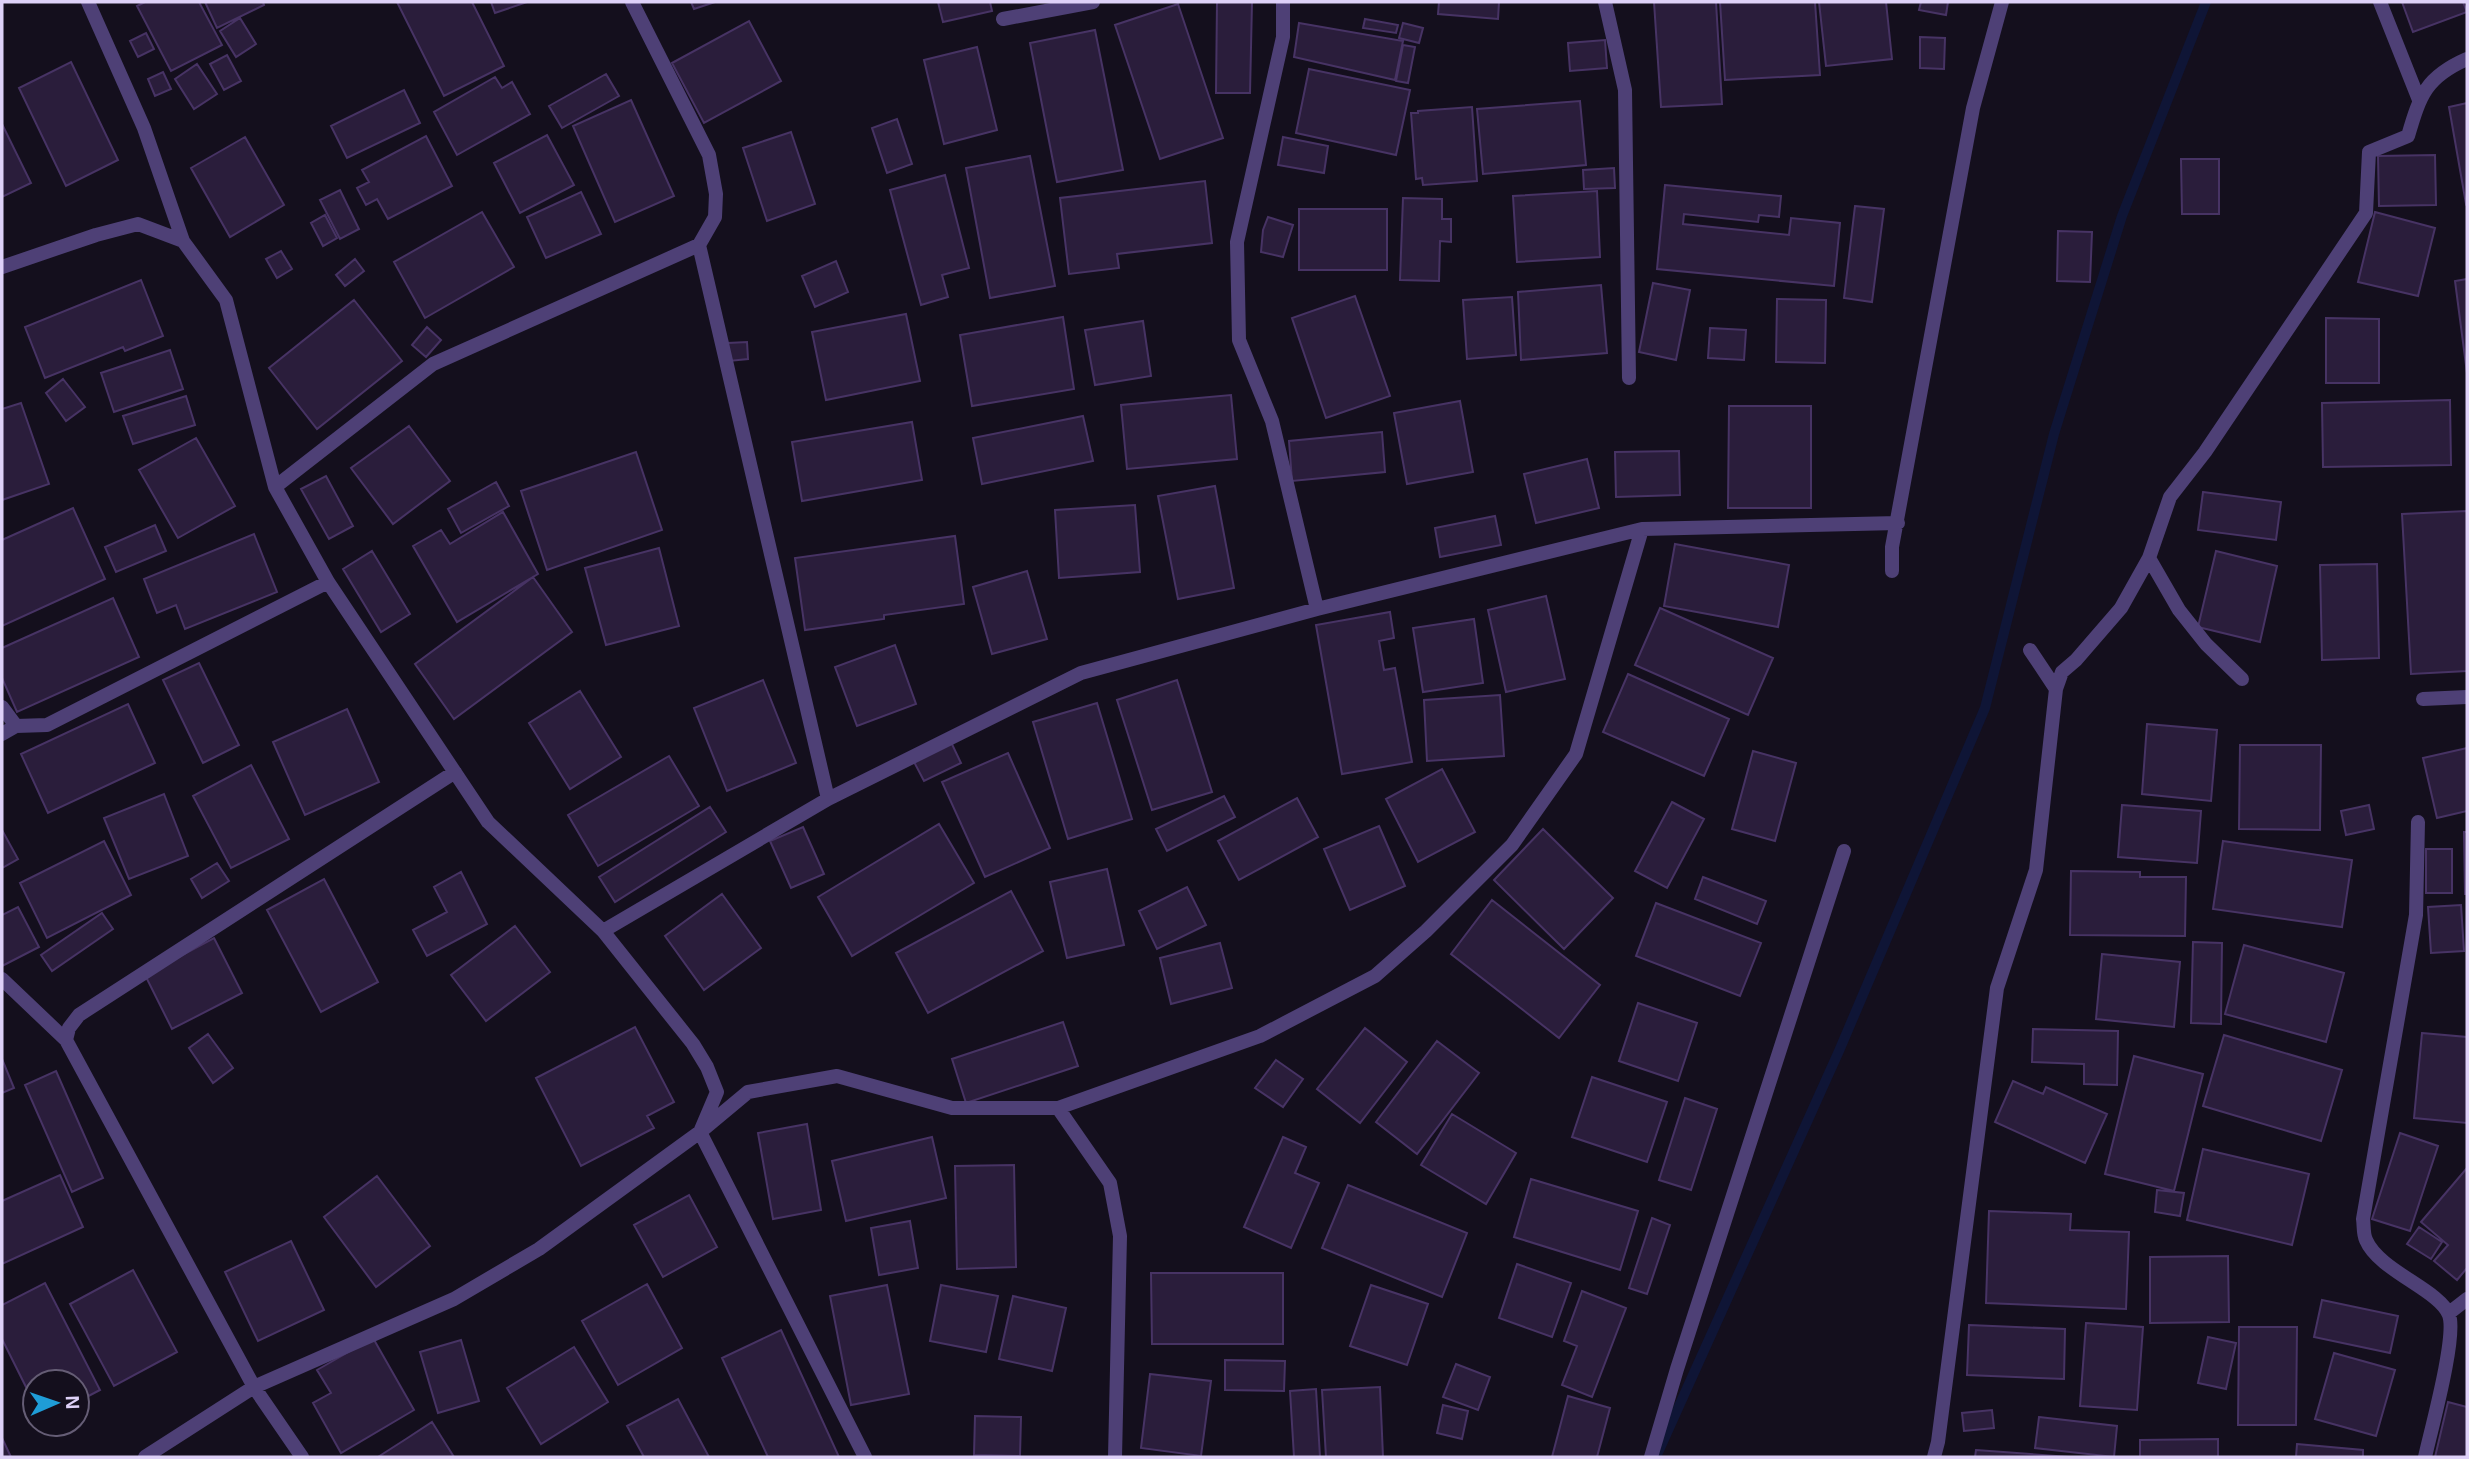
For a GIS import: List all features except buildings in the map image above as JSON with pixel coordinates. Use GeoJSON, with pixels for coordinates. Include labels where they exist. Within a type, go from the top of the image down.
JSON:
{"type":"FeatureCollection","features":[{"type":"Feature","properties":{"kind":"street"},"geometry":{"type":"LineString","coordinates":[[89,2],[144,128],[183,241],[226,300],[275,487],[328,582],[488,822],[603,931],[693,1044],[717,1092],[700,1132],[865,1457]]}},
{"type":"Feature","properties":{"kind":"street"},"geometry":{"type":"LineString","coordinates":[[275,487],[433,364],[699,245],[715,217],[716,194],[709,155],[632,2]]}},
{"type":"Feature","properties":{"kind":"street"},"geometry":{"type":"LineString","coordinates":[[1003,19],[1094,2]]}},
{"type":"Feature","properties":{"kind":"street"},"geometry":{"type":"LineString","coordinates":[[1283,2],[1283,37],[1237,242],[1239,340],[1272,421],[1317,609]]}},
{"type":"Feature","properties":{"kind":"street"},"geometry":{"type":"LineString","coordinates":[[1605,2],[1625,90],[1629,378]]}},
{"type":"Feature","properties":{"kind":"street"},"geometry":{"type":"LineString","coordinates":[[1892,571],[1892,547],[1973,108],[2002,2]]}},
{"type":"Feature","properties":{"kind":"street"},"geometry":{"type":"LineString","coordinates":[[2380,2],[2419,100]]}},
{"type":"Feature","properties":{"kind":"street"},"geometry":{"type":"LineString","coordinates":[[1934,1457],[1997,988],[2035,870],[2056,689],[2062,672],[2076,660],[2121,608],[2149,558],[2170,498],[2205,452],[2366,213],[2369,152],[2408,136],[2419,100],[2438,74],[2467,59]]}},
{"type":"Feature","properties":{"kind":"street"},"geometry":{"type":"LineString","coordinates":[[2,267],[96,234],[138,224],[183,241]]}},
{"type":"Feature","properties":{"kind":"street"},"geometry":{"type":"LineString","coordinates":[[699,245],[828,799]]}},
{"type":"Feature","properties":{"kind":"street"},"geometry":{"type":"LineString","coordinates":[[603,931],[828,799],[1081,673],[1317,609],[1642,529],[1898,523]]}},
{"type":"Feature","properties":{"kind":"street"},"geometry":{"type":"LineString","coordinates":[[145,1457],[254,1387],[453,1299],[539,1249],[700,1132],[748,1093],[837,1076],[952,1108],[1058,1108],[1260,1036],[1375,976],[1435,922],[1512,845],[1576,754],[1642,529]]}},
{"type":"Feature","properties":{"kind":"street"},"geometry":{"type":"LineString","coordinates":[[2149,558],[2179,610],[2206,644],[2242,679]]}},
{"type":"Feature","properties":{"kind":"street"},"geometry":{"type":"LineString","coordinates":[[2,734],[16,726],[47,725],[328,582]]}},
{"type":"Feature","properties":{"kind":"street"},"geometry":{"type":"LineString","coordinates":[[2030,650],[2056,689]]}},
{"type":"Feature","properties":{"kind":"street"},"geometry":{"type":"LineString","coordinates":[[2423,699],[2467,697]]}},
{"type":"Feature","properties":{"kind":"street"},"geometry":{"type":"LineString","coordinates":[[2,707],[16,726]]}},
{"type":"Feature","properties":{"kind":"street"},"geometry":{"type":"LineString","coordinates":[[66,1040],[69,1028],[79,1014],[455,772]]}},
{"type":"Feature","properties":{"kind":"street"},"geometry":{"type":"LineString","coordinates":[[2418,822],[2416,915],[2363,1219],[2366,1240],[2382,1261],[2437,1300],[2449,1314],[2451,1334],[2425,1457]]}},
{"type":"Feature","properties":{"kind":"street"},"geometry":{"type":"LineString","coordinates":[[1651,1457],[1844,851]]}},
{"type":"Feature","properties":{"kind":"street"},"geometry":{"type":"LineString","coordinates":[[2,979],[66,1040],[254,1387],[302,1457]]}},
{"type":"Feature","properties":{"kind":"street"},"geometry":{"type":"LineString","coordinates":[[1058,1108],[1110,1183],[1119,1236],[1115,1457]]}},
{"type":"Feature","properties":{"kind":"street"},"geometry":{"type":"LineString","coordinates":[[2449,1314],[2467,1299]]}},
{"type":"Feature","properties":{"kind":"waterway"},"geometry":{"type":"LineString","coordinates":[[1656,1457],[1839,1051],[1985,708],[2054,434],[2122,216],[2206,2]]}}]}
